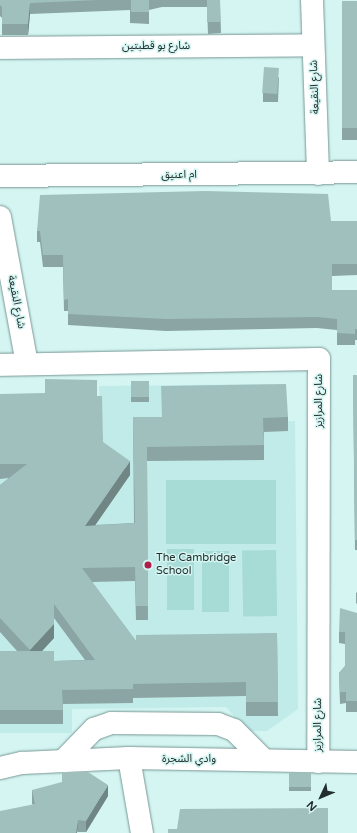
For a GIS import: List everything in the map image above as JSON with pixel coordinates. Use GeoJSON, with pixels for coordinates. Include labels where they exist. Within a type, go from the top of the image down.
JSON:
{"type":"FeatureCollection","features":[{"type":"Feature","properties":{"kind":"street","name":"شارع النقيعة"},"geometry":{"type":"LineString","coordinates":[[312,0],[318,174]]}},
{"type":"Feature","properties":{"kind":"street","name":"شارع بو قطبتين"},"geometry":{"type":"LineString","coordinates":[[0,48],[313,45]]}},
{"type":"Feature","properties":{"kind":"street","name":"ام اعنيق"},"geometry":{"type":"LineString","coordinates":[[0,176],[318,174],[357,172]]}},
{"type":"Feature","properties":{"kind":"street","name":"شارع النقيعة"},"geometry":{"type":"LineString","coordinates":[[0,217],[27,364]]}},
{"type":"Feature","properties":{"kind":"street","name":"شارع المرازيز"},"geometry":{"type":"LineString","coordinates":[[0,365],[318,359],[318,762]]}},
{"type":"Feature","properties":{"kind":"street"},"geometry":{"type":"LineString","coordinates":[[63,761],[94,730],[111,723],[218,724],[234,730],[263,759]]}},
{"type":"Feature","properties":{"kind":"street","name":"وادي الشجرة"},"geometry":{"type":"LineString","coordinates":[[0,756],[22,762]]}},
{"type":"Feature","properties":{"kind":"street","name":"وادي الشجرة"},"geometry":{"type":"LineString","coordinates":[[0,768],[22,762],[129,758],[263,759],[318,762],[357,762]]}},
{"type":"Feature","properties":{"kind":"street"},"geometry":{"type":"LineString","coordinates":[[129,758],[142,833]]}},
{"type":"Feature","properties":{"kind":"shaded area","name":"The Cambridge School"},"geometry":{"type":"Polygon","coordinates":[[[272,384],[272,422],[295,421],[298,709],[267,731],[247,731],[226,707],[72,709],[72,733],[0,733],[0,408],[100,407],[99,386],[272,384]]]}},
{"type":"Feature","properties":{"kind":"shaded area"},"geometry":{"type":"Polygon","coordinates":[[[166,480],[276,480],[276,544],[166,544],[166,480]]]}},
{"type":"Feature","properties":{"kind":"shaded area"},"geometry":{"type":"Polygon","coordinates":[[[167,549],[194,549],[194,610],[167,610],[167,549]]]}},
{"type":"Feature","properties":{"kind":"shaded area"},"geometry":{"type":"Polygon","coordinates":[[[276,550],[277,616],[243,617],[242,551],[276,550]]]}},
{"type":"Feature","properties":{"kind":"shaded area"},"geometry":{"type":"Polygon","coordinates":[[[202,551],[229,551],[229,612],[202,612],[202,551]]]}},
{"type":"Feature","properties":{"kind":"building"},"geometry":{"type":"Polygon","coordinates":[[[0,0],[98,0],[30,3],[28,24],[2,24],[2,7],[0,5],[0,0]]]}},
{"type":"Feature","properties":{"kind":"building"},"geometry":{"type":"Polygon","coordinates":[[[131,0],[149,0],[149,12],[131,12],[131,0]]]}},
{"type":"Feature","properties":{"kind":"building"},"geometry":{"type":"Polygon","coordinates":[[[207,0],[220,0],[220,22],[207,22],[207,0]]]}},
{"type":"Feature","properties":{"kind":"building"},"geometry":{"type":"Polygon","coordinates":[[[342,1],[357,1],[357,128],[342,128],[342,1]]]}},
{"type":"Feature","properties":{"kind":"building"},"geometry":{"type":"Polygon","coordinates":[[[264,67],[279,68],[277,94],[262,93],[264,67]]]}},
{"type":"Feature","properties":{"kind":"building"},"geometry":{"type":"Polygon","coordinates":[[[205,191],[328,194],[331,221],[357,221],[357,264],[332,264],[332,290],[357,290],[357,329],[355,329],[355,334],[337,333],[337,319],[317,317],[166,319],[68,314],[68,299],[64,300],[63,255],[43,255],[40,231],[37,231],[40,195],[205,191]]]}},
{"type":"Feature","properties":{"kind":"building"},"geometry":{"type":"Polygon","coordinates":[[[353,375],[357,375],[357,540],[355,540],[353,375]]]}},
{"type":"Feature","properties":{"kind":"building"},"geometry":{"type":"Polygon","coordinates":[[[45,379],[97,380],[97,396],[102,396],[103,442],[130,461],[85,526],[135,523],[133,417],[162,417],[161,386],[286,384],[288,417],[263,418],[264,445],[147,447],[148,606],[136,606],[135,567],[82,568],[136,641],[136,635],[277,633],[278,702],[246,702],[246,682],[133,684],[133,689],[62,690],[63,710],[0,710],[0,651],[54,651],[54,661],[95,660],[54,604],[54,624],[30,650],[0,618],[0,485],[27,464],[0,464],[0,394],[45,393],[45,379]]]}},
{"type":"Feature","properties":{"kind":"building"},"geometry":{"type":"Polygon","coordinates":[[[131,381],[149,381],[149,397],[131,397],[131,381]]]}},
{"type":"Feature","properties":{"kind":"building"},"geometry":{"type":"Polygon","coordinates":[[[340,608],[357,613],[357,701],[346,701],[346,692],[340,692],[339,673],[345,666],[345,632],[339,632],[340,608]]]}},
{"type":"Feature","properties":{"kind":"building"},"geometry":{"type":"Polygon","coordinates":[[[62,772],[88,772],[108,785],[86,821],[78,820],[76,833],[0,833],[0,811],[35,804],[32,790],[62,782],[62,772]]]}},
{"type":"Feature","properties":{"kind":"building"},"geometry":{"type":"Polygon","coordinates":[[[289,773],[311,773],[311,787],[289,787],[289,773]]]}},
{"type":"Feature","properties":{"kind":"building"},"geometry":{"type":"Polygon","coordinates":[[[328,808],[328,833],[168,833],[168,829],[177,829],[180,809],[328,808]]]}},
{"type":"Feature","properties":{"kind":"place","name":"The Cambridge School"},"geometry":{"type":"Point","coordinates":[148,565]}}]}
